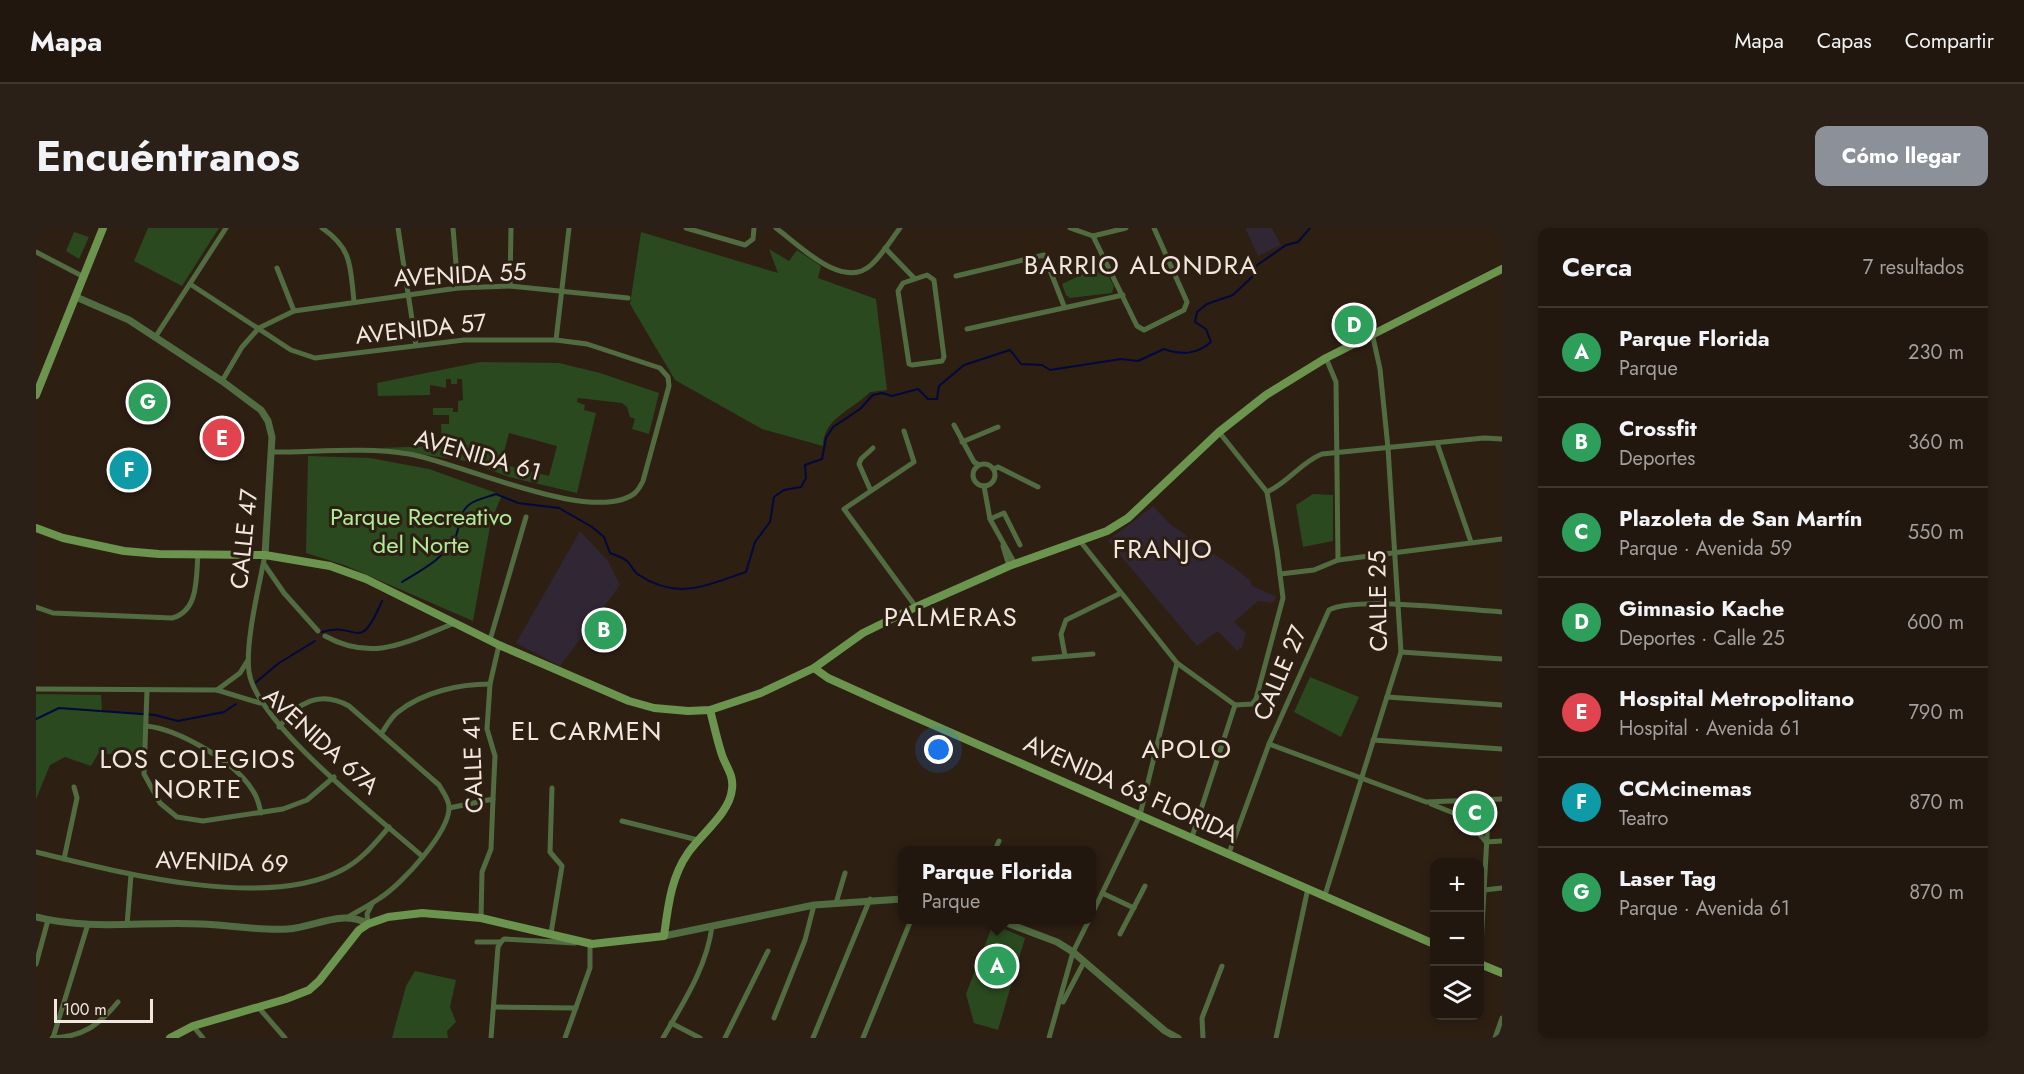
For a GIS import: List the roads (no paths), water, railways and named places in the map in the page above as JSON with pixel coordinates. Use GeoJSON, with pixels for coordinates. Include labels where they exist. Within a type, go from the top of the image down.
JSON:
{"type":"FeatureCollection","features":[{"type":"Feature","properties":{"kind":"main road"},"geometry":{"type":"LineString","coordinates":[[36,395],[103,228]]}},
{"type":"Feature","properties":{"kind":"main road"},"geometry":{"type":"LineString","coordinates":[[36,530],[124,551],[198,554],[330,566],[366,579],[499,645],[634,703],[671,711],[710,710],[761,693],[814,668],[863,633],[916,607],[1012,565],[1107,531],[1128,518],[1220,432],[1266,394],[1372,333],[1502,269]]}},
{"type":"Feature","properties":{"kind":"main road"},"geometry":{"type":"LineString","coordinates":[[828,678],[829,657]]}},
{"type":"Feature","properties":{"kind":"main road","name":"AVENIDA 63 FLORIDA"},"geometry":{"type":"LineString","coordinates":[[814,668],[828,678],[1430,942]]}},
{"type":"Feature","properties":{"kind":"main road"},"geometry":{"type":"LineString","coordinates":[[170,1038],[193,1026],[259,1008],[309,990],[319,981],[359,930],[388,917],[422,913],[481,918],[592,944],[664,936],[671,889],[678,869],[726,805],[732,790],[731,775],[723,758],[710,710]]}},
{"type":"Feature","properties":{"kind":"main road"},"geometry":{"type":"LineString","coordinates":[[1484,966],[1502,974]]}},
{"type":"Feature","properties":{"kind":"street"},"geometry":{"type":"LineString","coordinates":[[156,336],[226,228]]}},
{"type":"Feature","properties":{"kind":"street"},"geometry":{"type":"LineString","coordinates":[[322,228],[340,242],[346,251],[354,301]]}},
{"type":"Feature","properties":{"kind":"street"},"geometry":{"type":"LineString","coordinates":[[398,228],[416,345]]}},
{"type":"Feature","properties":{"kind":"street"},"geometry":{"type":"LineString","coordinates":[[453,228],[458,288]]}},
{"type":"Feature","properties":{"kind":"street"},"geometry":{"type":"LineString","coordinates":[[510,286],[511,228]]}},
{"type":"Feature","properties":{"kind":"street"},"geometry":{"type":"LineString","coordinates":[[556,340],[569,228]]}},
{"type":"Feature","properties":{"kind":"street"},"geometry":{"type":"LineString","coordinates":[[686,228],[745,245],[753,239],[754,228]]}},
{"type":"Feature","properties":{"kind":"street"},"geometry":{"type":"LineString","coordinates":[[776,228],[836,271],[858,272],[871,265],[899,229],[906,228]]}},
{"type":"Feature","properties":{"kind":"street"},"geometry":{"type":"LineString","coordinates":[[1070,228],[1096,236],[1126,228]]}},
{"type":"Feature","properties":{"kind":"street"},"geometry":{"type":"LineString","coordinates":[[1096,236],[1100,228]]}},
{"type":"Feature","properties":{"kind":"street"},"geometry":{"type":"LineString","coordinates":[[1096,236],[1140,329],[1144,330],[1184,310],[1187,302],[1154,228]]}},
{"type":"Feature","properties":{"kind":"street"},"geometry":{"type":"LineString","coordinates":[[885,248],[914,278]]}},
{"type":"Feature","properties":{"kind":"street"},"geometry":{"type":"LineString","coordinates":[[36,252],[84,277]]}},
{"type":"Feature","properties":{"kind":"street"},"geometry":{"type":"LineString","coordinates":[[956,276],[1044,255],[1064,306]]}},
{"type":"Feature","properties":{"kind":"street"},"geometry":{"type":"LineString","coordinates":[[277,268],[294,311]]}},
{"type":"Feature","properties":{"kind":"street"},"geometry":{"type":"LineString","coordinates":[[927,275],[934,280],[944,357],[942,361],[909,364],[898,291],[903,283],[914,278],[927,275]]}},
{"type":"Feature","properties":{"kind":"street","name":"AVENIDA 57"},"geometry":{"type":"LineString","coordinates":[[190,284],[291,350],[315,358],[464,340],[556,340],[587,344],[660,368],[668,377],[669,386],[643,481],[636,492]]}},
{"type":"Feature","properties":{"kind":"street","name":"AVENIDA 55"},"geometry":{"type":"LineString","coordinates":[[259,328],[294,311],[458,288],[510,286],[563,289],[628,298]]}},
{"type":"Feature","properties":{"kind":"street"},"geometry":{"type":"LineString","coordinates":[[967,329],[1064,306],[1123,295]]}},
{"type":"Feature","properties":{"kind":"street"},"geometry":{"type":"LineString","coordinates":[[76,297],[111,311],[156,336],[222,381],[242,346],[259,328]]}},
{"type":"Feature","properties":{"kind":"street","name":"CALLE 25"},"geometry":{"type":"LineString","coordinates":[[1325,895],[1401,652],[1400,605],[1388,448],[1380,369],[1372,333]]}},
{"type":"Feature","properties":{"kind":"street"},"geometry":{"type":"LineString","coordinates":[[1326,358],[1336,382],[1339,452],[1338,560]]}},
{"type":"Feature","properties":{"kind":"street","name":"CALLE 47"},"geometry":{"type":"LineString","coordinates":[[222,381],[252,402],[268,422],[272,452],[265,560],[248,660],[249,675],[262,704]]}},
{"type":"Feature","properties":{"kind":"street"},"geometry":{"type":"LineString","coordinates":[[954,425],[974,462],[994,469],[998,467],[1038,487]]}},
{"type":"Feature","properties":{"kind":"street"},"geometry":{"type":"LineString","coordinates":[[962,442],[998,427]]}},
{"type":"Feature","properties":{"kind":"street"},"geometry":{"type":"LineString","coordinates":[[904,431],[914,462],[870,489],[844,509],[916,607]]}},
{"type":"Feature","properties":{"kind":"street"},"geometry":{"type":"LineString","coordinates":[[1080,541],[1177,663],[1235,705],[1252,704],[1256,699],[1283,598],[1267,492],[1220,432]]}},
{"type":"Feature","properties":{"kind":"street"},"geometry":{"type":"LineString","coordinates":[[1267,492],[1280,486],[1313,457],[1339,452],[1484,438],[1502,439]]}},
{"type":"Feature","properties":{"kind":"street"},"geometry":{"type":"LineString","coordinates":[[1437,443],[1471,542]]}},
{"type":"Feature","properties":{"kind":"street"},"geometry":{"type":"LineString","coordinates":[[870,489],[859,464],[873,448]]}},
{"type":"Feature","properties":{"kind":"street","name":"AVENIDA 61"},"geometry":{"type":"LineString","coordinates":[[272,452],[406,453],[429,457],[525,489],[556,496],[605,501],[624,498],[636,492]]}},
{"type":"Feature","properties":{"kind":"street"},"geometry":{"type":"LineString","coordinates":[[979,465],[974,471],[974,480],[984,486],[990,519],[1012,565]]}},
{"type":"Feature","properties":{"kind":"street"},"geometry":{"type":"LineString","coordinates":[[984,486],[993,482],[994,469]]}},
{"type":"Feature","properties":{"kind":"street"},"geometry":{"type":"LineString","coordinates":[[990,519],[1004,513],[1020,545]]}},
{"type":"Feature","properties":{"kind":"street"},"geometry":{"type":"LineString","coordinates":[[490,640],[526,518]]}},
{"type":"Feature","properties":{"kind":"street"},"geometry":{"type":"LineString","coordinates":[[1280,574],[1314,570],[1338,560],[1502,539]]}},
{"type":"Feature","properties":{"kind":"street"},"geometry":{"type":"LineString","coordinates":[[36,607],[53,613],[172,618],[182,615],[189,609],[193,595],[198,554]]}},
{"type":"Feature","properties":{"kind":"street"},"geometry":{"type":"LineString","coordinates":[[265,560],[284,592],[318,631]]}},
{"type":"Feature","properties":{"kind":"street"},"geometry":{"type":"LineString","coordinates":[[1065,656],[1061,634],[1066,620],[1121,593]]}},
{"type":"Feature","properties":{"kind":"street","name":"CALLE 27"},"geometry":{"type":"LineString","coordinates":[[1229,853],[1269,744],[1329,610],[1351,605],[1400,605]]}},
{"type":"Feature","properties":{"kind":"street"},"geometry":{"type":"LineString","coordinates":[[1400,605],[1502,612]]}},
{"type":"Feature","properties":{"kind":"street"},"geometry":{"type":"LineString","coordinates":[[325,636],[347,646],[377,650],[392,648],[455,623]]}},
{"type":"Feature","properties":{"kind":"street","name":"CALLE 41"},"geometry":{"type":"LineString","coordinates":[[481,918],[482,872],[491,849],[495,756],[487,729],[490,684],[499,645]]}},
{"type":"Feature","properties":{"kind":"street"},"geometry":{"type":"LineString","coordinates":[[1401,652],[1502,659]]}},
{"type":"Feature","properties":{"kind":"street"},"geometry":{"type":"LineString","coordinates":[[1034,659],[1093,654]]}},
{"type":"Feature","properties":{"kind":"street"},"geometry":{"type":"LineString","coordinates":[[217,690],[240,673],[248,660]]}},
{"type":"Feature","properties":{"kind":"street"},"geometry":{"type":"LineString","coordinates":[[1096,906],[1140,815],[1177,663]]}},
{"type":"Feature","properties":{"kind":"street"},"geometry":{"type":"LineString","coordinates":[[381,734],[397,713],[421,699],[467,684],[490,684]]}},
{"type":"Feature","properties":{"kind":"street","name":"AVENIDA 67A"},"geometry":{"type":"LineString","coordinates":[[36,689],[217,690],[262,704],[279,727],[422,856]]}},
{"type":"Feature","properties":{"kind":"street"},"geometry":{"type":"LineString","coordinates":[[147,690],[144,774],[152,793],[169,812],[177,817],[196,821],[261,813],[296,805],[320,790],[334,777]]}},
{"type":"Feature","properties":{"kind":"street"},"geometry":{"type":"LineString","coordinates":[[1387,697],[1502,705]]}},
{"type":"Feature","properties":{"kind":"street"},"geometry":{"type":"LineString","coordinates":[[36,916],[48,920],[88,924],[202,924],[287,929],[348,917],[401,880],[441,833],[449,808],[447,797],[439,785],[349,706],[336,699],[323,698],[305,702],[290,712],[279,727]]}},
{"type":"Feature","properties":{"kind":"street"},"geometry":{"type":"LineString","coordinates":[[1192,837],[1235,705]]}},
{"type":"Feature","properties":{"kind":"street"},"geometry":{"type":"LineString","coordinates":[[146,723],[186,738],[239,774],[253,789],[261,813]]}},
{"type":"Feature","properties":{"kind":"street"},"geometry":{"type":"LineString","coordinates":[[1373,740],[1502,749]]}},
{"type":"Feature","properties":{"kind":"street"},"geometry":{"type":"LineString","coordinates":[[1269,744],[1466,818],[1486,842]]}},
{"type":"Feature","properties":{"kind":"street"},"geometry":{"type":"LineString","coordinates":[[64,859],[77,798],[74,787]]}},
{"type":"Feature","properties":{"kind":"street"},"geometry":{"type":"LineString","coordinates":[[550,933],[562,866],[550,852],[552,788]]}},
{"type":"Feature","properties":{"kind":"street"},"geometry":{"type":"LineString","coordinates":[[449,808],[493,799]]}},
{"type":"Feature","properties":{"kind":"street"},"geometry":{"type":"LineString","coordinates":[[1426,802],[1502,799]]}},
{"type":"Feature","properties":{"kind":"street"},"geometry":{"type":"LineString","coordinates":[[1488,800],[1484,890],[1502,888]]}},
{"type":"Feature","properties":{"kind":"street"},"geometry":{"type":"LineString","coordinates":[[622,821],[698,840]]}},
{"type":"Feature","properties":{"kind":"street","name":"AVENIDA 69"},"geometry":{"type":"LineString","coordinates":[[36,852],[131,875],[195,884],[276,887],[305,883],[342,870],[368,852],[389,827]]}},
{"type":"Feature","properties":{"kind":"street"},"geometry":{"type":"LineString","coordinates":[[997,846],[999,841]]}},
{"type":"Feature","properties":{"kind":"street"},"geometry":{"type":"LineString","coordinates":[[1486,842],[1502,841]]}},
{"type":"Feature","properties":{"kind":"street"},"geometry":{"type":"LineString","coordinates":[[836,903],[844,873]]}},
{"type":"Feature","properties":{"kind":"street"},"geometry":{"type":"LineString","coordinates":[[127,925],[131,875]]}},
{"type":"Feature","properties":{"kind":"street"},"geometry":{"type":"LineString","coordinates":[[1120,934],[1145,886]]}},
{"type":"Feature","properties":{"kind":"street"},"geometry":{"type":"LineString","coordinates":[[1276,1038],[1308,888]]}},
{"type":"Feature","properties":{"kind":"street"},"geometry":{"type":"LineString","coordinates":[[1102,893],[1134,908]]}},
{"type":"Feature","properties":{"kind":"street"},"geometry":{"type":"LineString","coordinates":[[664,936],[814,905],[870,899],[898,899]]}},
{"type":"Feature","properties":{"kind":"street"},"geometry":{"type":"LineString","coordinates":[[813,1038],[870,899]]}},
{"type":"Feature","properties":{"kind":"street"},"geometry":{"type":"LineString","coordinates":[[348,917],[368,924],[367,914],[372,902]]}},
{"type":"Feature","properties":{"kind":"street"},"geometry":{"type":"LineString","coordinates":[[774,1018],[805,940],[814,905]]}},
{"type":"Feature","properties":{"kind":"street"},"geometry":{"type":"LineString","coordinates":[[36,964],[48,920]]}},
{"type":"Feature","properties":{"kind":"street"},"geometry":{"type":"LineString","coordinates":[[88,924],[53,1038],[84,1033],[100,1023],[118,1002]]}},
{"type":"Feature","properties":{"kind":"street"},"geometry":{"type":"LineString","coordinates":[[863,1038],[909,924]]}},
{"type":"Feature","properties":{"kind":"street"},"geometry":{"type":"LineString","coordinates":[[1010,924],[1057,942],[1073,952],[1163,1035],[1178,1038]]}},
{"type":"Feature","properties":{"kind":"street"},"geometry":{"type":"LineString","coordinates":[[1059,1012],[1073,952],[1087,924]]}},
{"type":"Feature","properties":{"kind":"street"},"geometry":{"type":"LineString","coordinates":[[663,1038],[700,970],[710,945],[712,926]]}},
{"type":"Feature","properties":{"kind":"street"},"geometry":{"type":"LineString","coordinates":[[491,1038],[498,947],[504,939],[592,944],[590,968],[565,1038]]}},
{"type":"Feature","properties":{"kind":"street"},"geometry":{"type":"LineString","coordinates":[[477,942],[501,942]]}},
{"type":"Feature","properties":{"kind":"street"},"geometry":{"type":"LineString","coordinates":[[725,1038],[768,951]]}},
{"type":"Feature","properties":{"kind":"street"},"geometry":{"type":"LineString","coordinates":[[1049,1038],[1084,962]]}},
{"type":"Feature","properties":{"kind":"street"},"geometry":{"type":"LineString","coordinates":[[1203,1038],[1202,1018],[1222,966]]}},
{"type":"Feature","properties":{"kind":"street"},"geometry":{"type":"LineString","coordinates":[[495,1007],[576,1008]]}},
{"type":"Feature","properties":{"kind":"street"},"geometry":{"type":"LineString","coordinates":[[259,1008],[285,1038]]}},
{"type":"Feature","properties":{"kind":"street"},"geometry":{"type":"LineString","coordinates":[[1496,1038],[1502,1018]]}},
{"type":"Feature","properties":{"kind":"street"},"geometry":{"type":"LineString","coordinates":[[671,1023],[699,1038]]}},
{"type":"Feature","properties":{"kind":"street"},"geometry":{"type":"LineString","coordinates":[[193,1026],[203,1038]]}},
{"type":"Feature","properties":{"kind":"waterway"},"geometry":{"type":"LineString","coordinates":[[402,582],[432,563],[450,546],[466,507],[496,494],[518,503],[559,508],[592,527],[604,537],[610,553],[627,561],[637,574],[653,583],[679,589],[692,588],[746,572],[755,542],[770,522],[774,497],[784,490],[801,487],[806,478],[805,465],[822,459],[826,438],[833,427],[860,409],[873,395],[882,393],[892,396],[918,389],[928,399],[937,399],[939,386],[964,365],[1010,350],[1021,364],[1042,365],[1050,370],[1121,359],[1138,361],[1164,349],[1182,353],[1194,352],[1211,342],[1206,329],[1195,322],[1197,312],[1207,304],[1233,295],[1252,277],[1256,266],[1286,245],[1298,242],[1310,228]]}},
{"type":"Feature","properties":{"kind":"waterway"},"geometry":{"type":"LineString","coordinates":[[322,632],[334,630],[362,632],[368,628],[382,601]]}},
{"type":"Feature","properties":{"kind":"waterway"},"geometry":{"type":"LineString","coordinates":[[255,683],[279,663],[315,641]]}},
{"type":"Feature","properties":{"kind":"waterway"},"geometry":{"type":"LineString","coordinates":[[36,719],[59,708],[155,715],[178,721],[224,712],[236,704]]}},
{"type":"Feature","properties":{"kind":"place","name":"Gimnasio Kache"},"geometry":{"type":"Point","coordinates":[1354,325]}},
{"type":"Feature","properties":{"kind":"place","name":"Laser Tag"},"geometry":{"type":"Point","coordinates":[148,402]}},
{"type":"Feature","properties":{"kind":"place","name":"Hospital Metropolitano"},"geometry":{"type":"Point","coordinates":[222,438]}},
{"type":"Feature","properties":{"kind":"place","name":"CCMcinemas"},"geometry":{"type":"Point","coordinates":[129,470]}},
{"type":"Feature","properties":{"kind":"place","name":"Crossfit"},"geometry":{"type":"Point","coordinates":[604,630]}},
{"type":"Feature","properties":{"kind":"place","name":"Plazoleta de San Martín"},"geometry":{"type":"Point","coordinates":[1475,813]}},
{"type":"Feature","properties":{"kind":"place","name":"Parque Florida"},"geometry":{"type":"Point","coordinates":[997,966]}},
{"type":"Feature","properties":{"kind":"district","name":"BARRIO ALONDRA"},"geometry":{"type":"Point","coordinates":[1141,265]}},
{"type":"Feature","properties":{"kind":"district","name":"FRANJO"},"geometry":{"type":"Point","coordinates":[1163,549]}},
{"type":"Feature","properties":{"kind":"district","name":"PALMERAS"},"geometry":{"type":"Point","coordinates":[951,617]}},
{"type":"Feature","properties":{"kind":"district","name":"EL CARMEN"},"geometry":{"type":"Point","coordinates":[587,731]}},
{"type":"Feature","properties":{"kind":"district","name":"APOLO"},"geometry":{"type":"Point","coordinates":[1187,749]}},
{"type":"Feature","properties":{"kind":"district","name":"LOS COLEGIOS NORTE"},"geometry":{"type":"Point","coordinates":[198,774]}},
{"type":"Feature","properties":{"kind":"park label","name":"Parque Recreativo del Norte"},"geometry":{"type":"Point","coordinates":[421,531]}}]}
